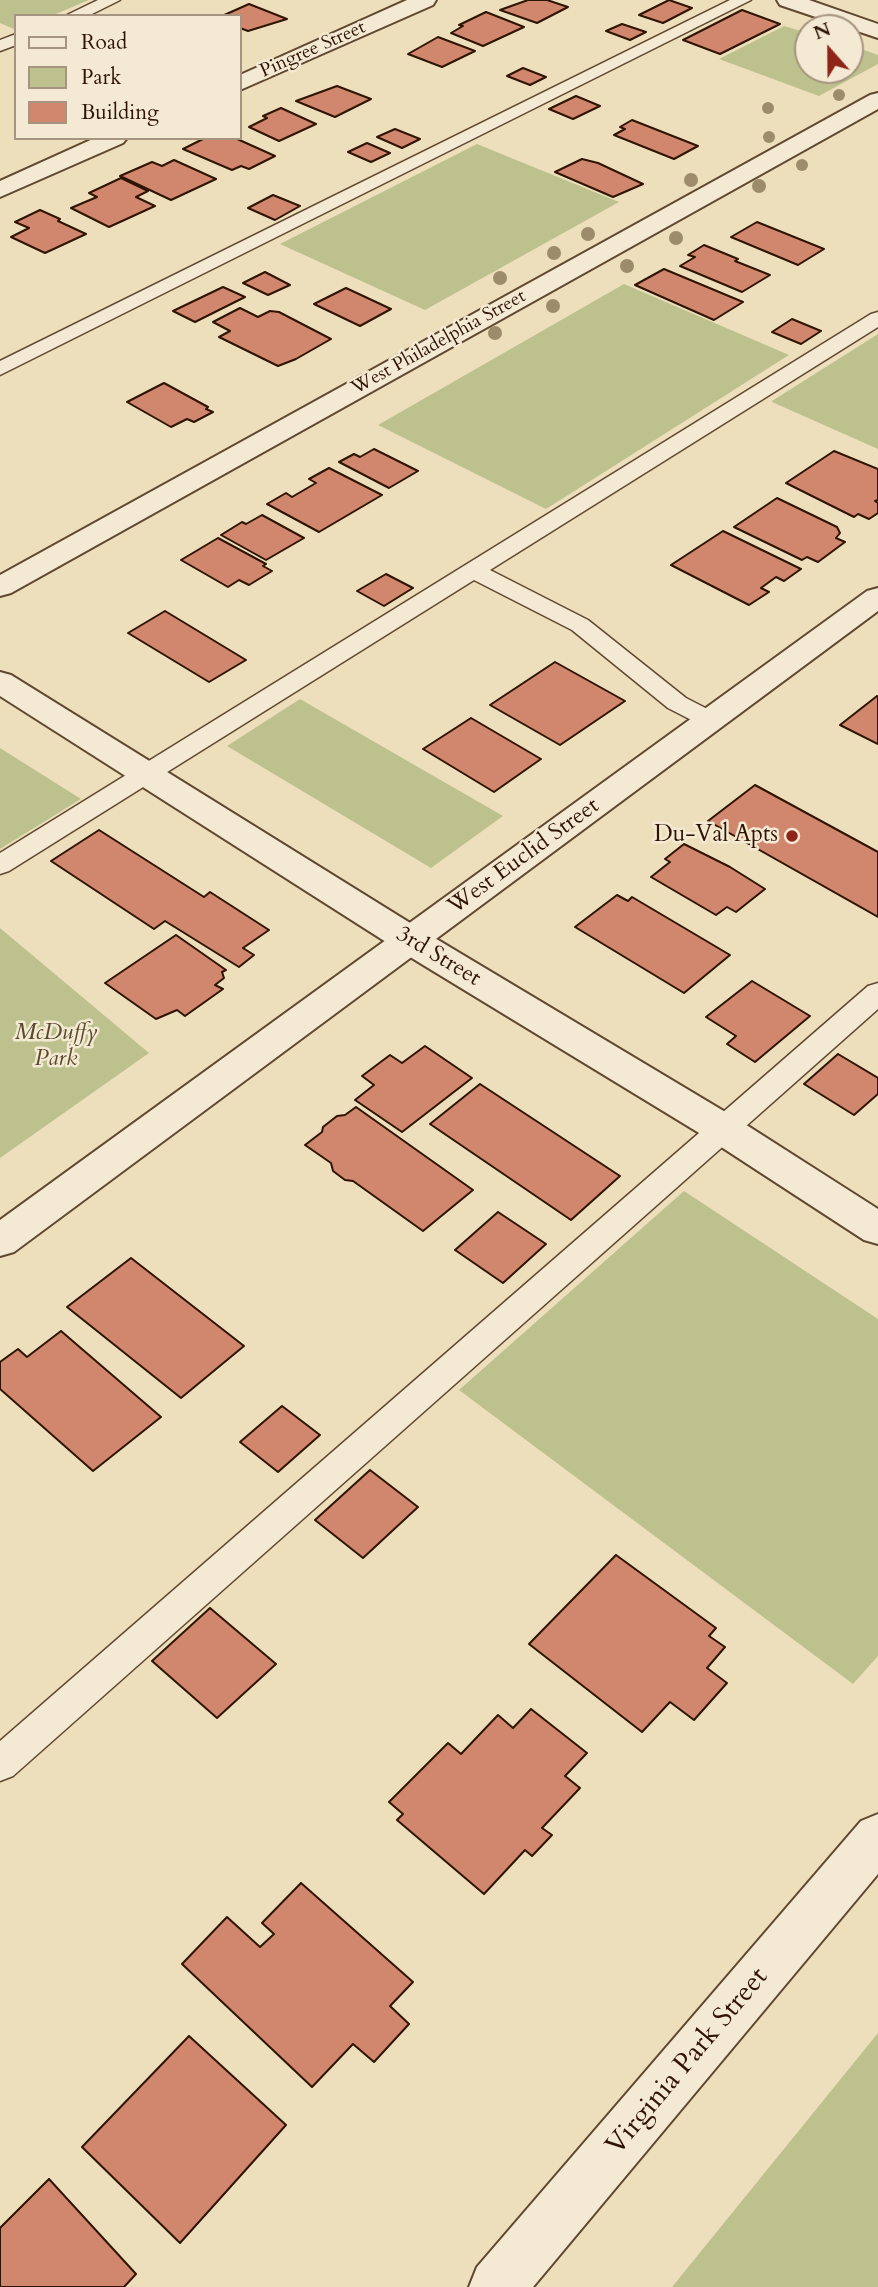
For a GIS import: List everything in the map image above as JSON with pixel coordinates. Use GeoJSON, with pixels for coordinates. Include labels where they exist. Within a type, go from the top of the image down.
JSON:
{"type":"FeatureCollection","features":[{"type":"Feature","properties":{"kind":"street","name":"Pingree Street"},"geometry":{"type":"LineString","coordinates":[[242,82],[425,0]]}},
{"type":"Feature","properties":{"kind":"street"},"geometry":{"type":"LineString","coordinates":[[788,0],[878,31]]}},
{"type":"Feature","properties":{"kind":"street","name":"West Philadelphia Street"},"geometry":{"type":"LineString","coordinates":[[0,587],[878,100]]}},
{"type":"Feature","properties":{"kind":"street"},"geometry":{"type":"LineString","coordinates":[[0,190],[111,140]]}},
{"type":"Feature","properties":{"kind":"street","name":"West Euclid Street"},"geometry":{"type":"LineString","coordinates":[[0,1241],[878,597]]}},
{"type":"Feature","properties":{"kind":"street","name":"3rd Street"},"geometry":{"type":"LineString","coordinates":[[0,682],[410,940],[723,1129],[878,1230]]}},
{"type":"Feature","properties":{"kind":"street","name":"Virginia Park Street"},"geometry":{"type":"LineString","coordinates":[[497,2287],[878,1837]]}},
{"type":"Feature","properties":{"kind":"lane"},"geometry":{"type":"LineString","coordinates":[[78,14],[112,0]]}},
{"type":"Feature","properties":{"kind":"lane"},"geometry":{"type":"LineString","coordinates":[[0,369],[743,0]]}},
{"type":"Feature","properties":{"kind":"lane"},"geometry":{"type":"LineString","coordinates":[[0,864],[878,318]]}},
{"type":"Feature","properties":{"kind":"lane"},"geometry":{"type":"LineString","coordinates":[[473,570],[580,625],[677,703],[710,720]]}},
{"type":"Feature","properties":{"kind":"lane"},"geometry":{"type":"LineString","coordinates":[[0,1764],[878,993]]}},
{"type":"Feature","properties":{"kind":"green space"},"geometry":{"type":"Polygon","coordinates":[[[0,0],[89,0],[56,14],[14,14],[14,29],[0,23],[0,0]]]}},
{"type":"Feature","properties":{"kind":"green space"},"geometry":{"type":"Polygon","coordinates":[[[784,26],[794,29],[794,84],[841,84],[819,96],[719,59],[784,26]]]}},
{"type":"Feature","properties":{"kind":"green space"},"geometry":{"type":"Polygon","coordinates":[[[864,50],[878,55],[878,64],[864,72],[864,50]]]}},
{"type":"Feature","properties":{"kind":"green space"},"geometry":{"type":"Polygon","coordinates":[[[477,144],[619,202],[425,310],[280,244],[477,144]]]}},
{"type":"Feature","properties":{"kind":"green space"},"geometry":{"type":"Polygon","coordinates":[[[624,284],[789,355],[546,509],[378,425],[624,284]]]}},
{"type":"Feature","properties":{"kind":"green space"},"geometry":{"type":"Polygon","coordinates":[[[878,334],[878,449],[772,402],[772,401],[878,334]]]}},
{"type":"Feature","properties":{"kind":"green space"},"geometry":{"type":"Polygon","coordinates":[[[300,699],[503,816],[431,868],[227,746],[300,699]]]}},
{"type":"Feature","properties":{"kind":"green space"},"geometry":{"type":"Polygon","coordinates":[[[0,748],[81,799],[0,849],[0,748]]]}},
{"type":"Feature","properties":{"kind":"green space","name":"McDuffy Park"},"geometry":{"type":"Polygon","coordinates":[[[0,928],[149,1053],[0,1158],[0,928]]]}},
{"type":"Feature","properties":{"kind":"green space"},"geometry":{"type":"Polygon","coordinates":[[[684,1191],[878,1319],[878,1656],[853,1684],[459,1390],[684,1191]]]}},
{"type":"Feature","properties":{"kind":"green space"},"geometry":{"type":"Polygon","coordinates":[[[878,2033],[878,2287],[672,2287],[878,2033]]]}},
{"type":"Feature","properties":{"kind":"building"},"geometry":{"type":"Polygon","coordinates":[[[528,0],[547,0],[568,7],[537,23],[500,10],[528,0]]]}},
{"type":"Feature","properties":{"kind":"building"},"geometry":{"type":"Polygon","coordinates":[[[669,0],[692,8],[663,23],[639,15],[669,0]]]}},
{"type":"Feature","properties":{"kind":"building"},"geometry":{"type":"Polygon","coordinates":[[[249,4],[287,19],[248,31],[242,29],[242,14],[226,14],[249,4]]]}},
{"type":"Feature","properties":{"kind":"building"},"geometry":{"type":"Polygon","coordinates":[[[742,10],[780,24],[720,54],[683,40],[742,10]]]}},
{"type":"Feature","properties":{"kind":"building"},"geometry":{"type":"Polygon","coordinates":[[[486,12],[524,27],[483,46],[451,33],[463,26],[459,25],[486,12]]]}},
{"type":"Feature","properties":{"kind":"building"},"geometry":{"type":"Polygon","coordinates":[[[622,24],[646,32],[630,40],[606,31],[622,24]]]}},
{"type":"Feature","properties":{"kind":"building"},"geometry":{"type":"Polygon","coordinates":[[[438,37],[475,51],[442,67],[408,54],[438,37]]]}},
{"type":"Feature","properties":{"kind":"building"},"geometry":{"type":"Polygon","coordinates":[[[523,68],[546,77],[530,85],[507,76],[523,68]]]}},
{"type":"Feature","properties":{"kind":"building"},"geometry":{"type":"Polygon","coordinates":[[[337,86],[371,99],[335,117],[296,101],[337,86]]]}},
{"type":"Feature","properties":{"kind":"building"},"geometry":{"type":"Polygon","coordinates":[[[576,96],[600,106],[573,119],[549,109],[576,96]]]}},
{"type":"Feature","properties":{"kind":"building"},"geometry":{"type":"Polygon","coordinates":[[[281,108],[316,124],[279,141],[249,127],[267,118],[263,116],[281,108]]]}},
{"type":"Feature","properties":{"kind":"building"},"geometry":{"type":"Polygon","coordinates":[[[632,120],[698,146],[674,159],[614,135],[625,129],[620,127],[632,120]]]}},
{"type":"Feature","properties":{"kind":"building"},"geometry":{"type":"Polygon","coordinates":[[[395,129],[420,139],[402,148],[377,137],[395,129]]]}},
{"type":"Feature","properties":{"kind":"building"},"geometry":{"type":"Polygon","coordinates":[[[201,140],[239,140],[275,156],[249,169],[241,166],[232,170],[183,149],[201,140]]]}},
{"type":"Feature","properties":{"kind":"building"},"geometry":{"type":"Polygon","coordinates":[[[367,143],[390,153],[371,162],[348,152],[367,143]]]}},
{"type":"Feature","properties":{"kind":"building"},"geometry":{"type":"Polygon","coordinates":[[[582,159],[598,163],[643,184],[613,197],[555,172],[582,159]]]}},
{"type":"Feature","properties":{"kind":"building"},"geometry":{"type":"Polygon","coordinates":[[[174,160],[216,179],[171,200],[120,176],[152,162],[162,166],[174,160]]]}},
{"type":"Feature","properties":{"kind":"building"},"geometry":{"type":"Polygon","coordinates":[[[121,178],[148,191],[136,197],[155,206],[109,227],[71,208],[97,197],[89,193],[121,178]]]}},
{"type":"Feature","properties":{"kind":"building"},"geometry":{"type":"Polygon","coordinates":[[[273,195],[300,206],[275,220],[248,208],[273,195]]]}},
{"type":"Feature","properties":{"kind":"building"},"geometry":{"type":"Polygon","coordinates":[[[40,210],[86,234],[45,253],[11,237],[29,228],[15,222],[40,210]]]}},
{"type":"Feature","properties":{"kind":"building"},"geometry":{"type":"Polygon","coordinates":[[[757,222],[824,249],[798,265],[731,237],[757,222]]]}},
{"type":"Feature","properties":{"kind":"building"},"geometry":{"type":"Polygon","coordinates":[[[704,245],[770,275],[742,292],[680,266],[695,257],[688,255],[704,245]]]}},
{"type":"Feature","properties":{"kind":"building"},"geometry":{"type":"Polygon","coordinates":[[[664,269],[743,302],[714,320],[635,285],[664,269]]]}},
{"type":"Feature","properties":{"kind":"building"},"geometry":{"type":"Polygon","coordinates":[[[265,272],[290,285],[268,295],[243,283],[265,272]]]}},
{"type":"Feature","properties":{"kind":"building"},"geometry":{"type":"Polygon","coordinates":[[[223,287],[245,297],[195,322],[173,311],[223,287]]]}},
{"type":"Feature","properties":{"kind":"building"},"geometry":{"type":"Polygon","coordinates":[[[346,288],[391,309],[360,326],[314,304],[346,288]]]}},
{"type":"Feature","properties":{"kind":"building"},"geometry":{"type":"Polygon","coordinates":[[[240,308],[258,317],[270,311],[279,312],[331,339],[278,366],[219,337],[230,331],[213,322],[240,308]]]}},
{"type":"Feature","properties":{"kind":"building"},"geometry":{"type":"Polygon","coordinates":[[[792,319],[821,331],[801,344],[772,332],[792,319]]]}},
{"type":"Feature","properties":{"kind":"building"},"geometry":{"type":"Polygon","coordinates":[[[164,383],[213,412],[194,422],[187,419],[171,427],[127,402],[164,383]]]}},
{"type":"Feature","properties":{"kind":"building"},"geometry":{"type":"Polygon","coordinates":[[[374,449],[418,471],[389,488],[339,462],[354,454],[360,457],[374,449]]]}},
{"type":"Feature","properties":{"kind":"building"},"geometry":{"type":"Polygon","coordinates":[[[834,451],[878,469],[878,500],[875,501],[878,503],[878,513],[869,519],[858,514],[854,517],[786,483],[834,451]]]}},
{"type":"Feature","properties":{"kind":"building"},"geometry":{"type":"Polygon","coordinates":[[[329,468],[382,495],[319,532],[267,504],[286,493],[292,497],[316,483],[309,479],[329,468]]]}},
{"type":"Feature","properties":{"kind":"building"},"geometry":{"type":"Polygon","coordinates":[[[777,498],[837,527],[840,533],[836,538],[845,542],[818,562],[807,557],[802,560],[734,527],[777,498]]]}},
{"type":"Feature","properties":{"kind":"building"},"geometry":{"type":"Polygon","coordinates":[[[262,515],[304,538],[266,560],[221,535],[242,522],[246,524],[262,515]]]}},
{"type":"Feature","properties":{"kind":"building"},"geometry":{"type":"Polygon","coordinates":[[[723,531],[801,569],[784,581],[776,577],[761,588],[769,592],[749,605],[671,565],[723,531]]]}},
{"type":"Feature","properties":{"kind":"building"},"geometry":{"type":"Polygon","coordinates":[[[218,538],[266,564],[263,566],[272,571],[249,585],[239,580],[228,587],[181,560],[218,538]]]}},
{"type":"Feature","properties":{"kind":"building"},"geometry":{"type":"Polygon","coordinates":[[[386,574],[413,588],[384,606],[357,591],[386,574]]]}},
{"type":"Feature","properties":{"kind":"building"},"geometry":{"type":"Polygon","coordinates":[[[165,611],[246,660],[209,682],[128,633],[165,611]]]}},
{"type":"Feature","properties":{"kind":"building"},"geometry":{"type":"Polygon","coordinates":[[[555,662],[625,701],[560,745],[490,705],[555,662]]]}},
{"type":"Feature","properties":{"kind":"building"},"geometry":{"type":"Polygon","coordinates":[[[878,697],[878,744],[840,725],[878,697]]]}},
{"type":"Feature","properties":{"kind":"building"},"geometry":{"type":"Polygon","coordinates":[[[471,718],[541,759],[494,792],[423,749],[471,718]]]}},
{"type":"Feature","properties":{"kind":"building","name":"Du-Val Apts"},"geometry":{"type":"Polygon","coordinates":[[[755,785],[878,852],[878,917],[708,821],[755,785]]]}},
{"type":"Feature","properties":{"kind":"building"},"geometry":{"type":"Polygon","coordinates":[[[99,830],[204,897],[210,892],[269,930],[243,948],[254,955],[239,967],[165,921],[154,929],[51,861],[99,830]]]}},
{"type":"Feature","properties":{"kind":"building"},"geometry":{"type":"Polygon","coordinates":[[[684,844],[730,867],[765,889],[736,912],[727,907],[716,915],[651,877],[670,862],[665,859],[684,844]]]}},
{"type":"Feature","properties":{"kind":"building"},"geometry":{"type":"Polygon","coordinates":[[[617,895],[628,901],[632,897],[730,955],[684,993],[575,927],[617,895]]]}},
{"type":"Feature","properties":{"kind":"building"},"geometry":{"type":"Polygon","coordinates":[[[176,935],[226,970],[222,972],[224,978],[215,985],[223,989],[185,1016],[177,1010],[156,1019],[105,983],[176,935]]]}},
{"type":"Feature","properties":{"kind":"building"},"geometry":{"type":"Polygon","coordinates":[[[752,981],[810,1016],[755,1062],[727,1044],[736,1036],[706,1017],[752,981]]]}},
{"type":"Feature","properties":{"kind":"building"},"geometry":{"type":"Polygon","coordinates":[[[425,1046],[472,1078],[402,1132],[355,1100],[374,1085],[362,1076],[390,1055],[402,1063],[425,1046]]]}},
{"type":"Feature","properties":{"kind":"building"},"geometry":{"type":"Polygon","coordinates":[[[838,1054],[878,1078],[878,1094],[854,1115],[804,1084],[838,1054]]]}},
{"type":"Feature","properties":{"kind":"building"},"geometry":{"type":"Polygon","coordinates":[[[480,1084],[620,1176],[571,1220],[430,1124],[480,1084]]]}},
{"type":"Feature","properties":{"kind":"building"},"geometry":{"type":"Polygon","coordinates":[[[356,1107],[473,1190],[423,1231],[353,1181],[345,1180],[333,1171],[331,1163],[305,1145],[337,1116],[345,1115],[356,1107]]]}},
{"type":"Feature","properties":{"kind":"building"},"geometry":{"type":"Polygon","coordinates":[[[498,1212],[546,1244],[503,1283],[455,1250],[498,1212]]]}},
{"type":"Feature","properties":{"kind":"building"},"geometry":{"type":"Polygon","coordinates":[[[131,1258],[244,1346],[181,1398],[67,1307],[131,1258]]]}},
{"type":"Feature","properties":{"kind":"building"},"geometry":{"type":"Polygon","coordinates":[[[61,1331],[161,1417],[93,1471],[0,1389],[0,1362],[18,1349],[27,1357],[61,1331]]]}},
{"type":"Feature","properties":{"kind":"building"},"geometry":{"type":"Polygon","coordinates":[[[282,1406],[320,1435],[278,1472],[240,1442],[282,1406]]]}},
{"type":"Feature","properties":{"kind":"building"},"geometry":{"type":"Polygon","coordinates":[[[370,1470],[418,1507],[363,1558],[315,1520],[370,1470]]]}},
{"type":"Feature","properties":{"kind":"building"},"geometry":{"type":"Polygon","coordinates":[[[616,1555],[716,1628],[709,1636],[725,1647],[707,1668],[727,1683],[694,1720],[670,1702],[642,1732],[529,1644],[616,1555]]]}},
{"type":"Feature","properties":{"kind":"building"},"geometry":{"type":"Polygon","coordinates":[[[210,1608],[276,1664],[217,1718],[152,1661],[210,1608]]]}},
{"type":"Feature","properties":{"kind":"building"},"geometry":{"type":"Polygon","coordinates":[[[531,1709],[587,1753],[565,1776],[580,1788],[542,1828],[552,1835],[532,1856],[525,1850],[484,1894],[397,1820],[403,1814],[389,1802],[448,1743],[461,1754],[498,1715],[513,1728],[531,1709]]]}},
{"type":"Feature","properties":{"kind":"building"},"geometry":{"type":"Polygon","coordinates":[[[301,1883],[413,1982],[390,2006],[409,2024],[374,2062],[353,2044],[312,2087],[182,1964],[227,1917],[260,1947],[274,1934],[262,1923],[301,1883]]]}},
{"type":"Feature","properties":{"kind":"building"},"geometry":{"type":"Polygon","coordinates":[[[189,2036],[286,2125],[180,2243],[82,2147],[189,2036]]]}},
{"type":"Feature","properties":{"kind":"building"},"geometry":{"type":"Polygon","coordinates":[[[49,2179],[136,2274],[124,2287],[0,2287],[0,2228],[49,2179]]]}},
{"type":"Feature","properties":{"kind":"place","name":"Du-Val Apts"},"geometry":{"type":"Point","coordinates":[792,836]}}]}
